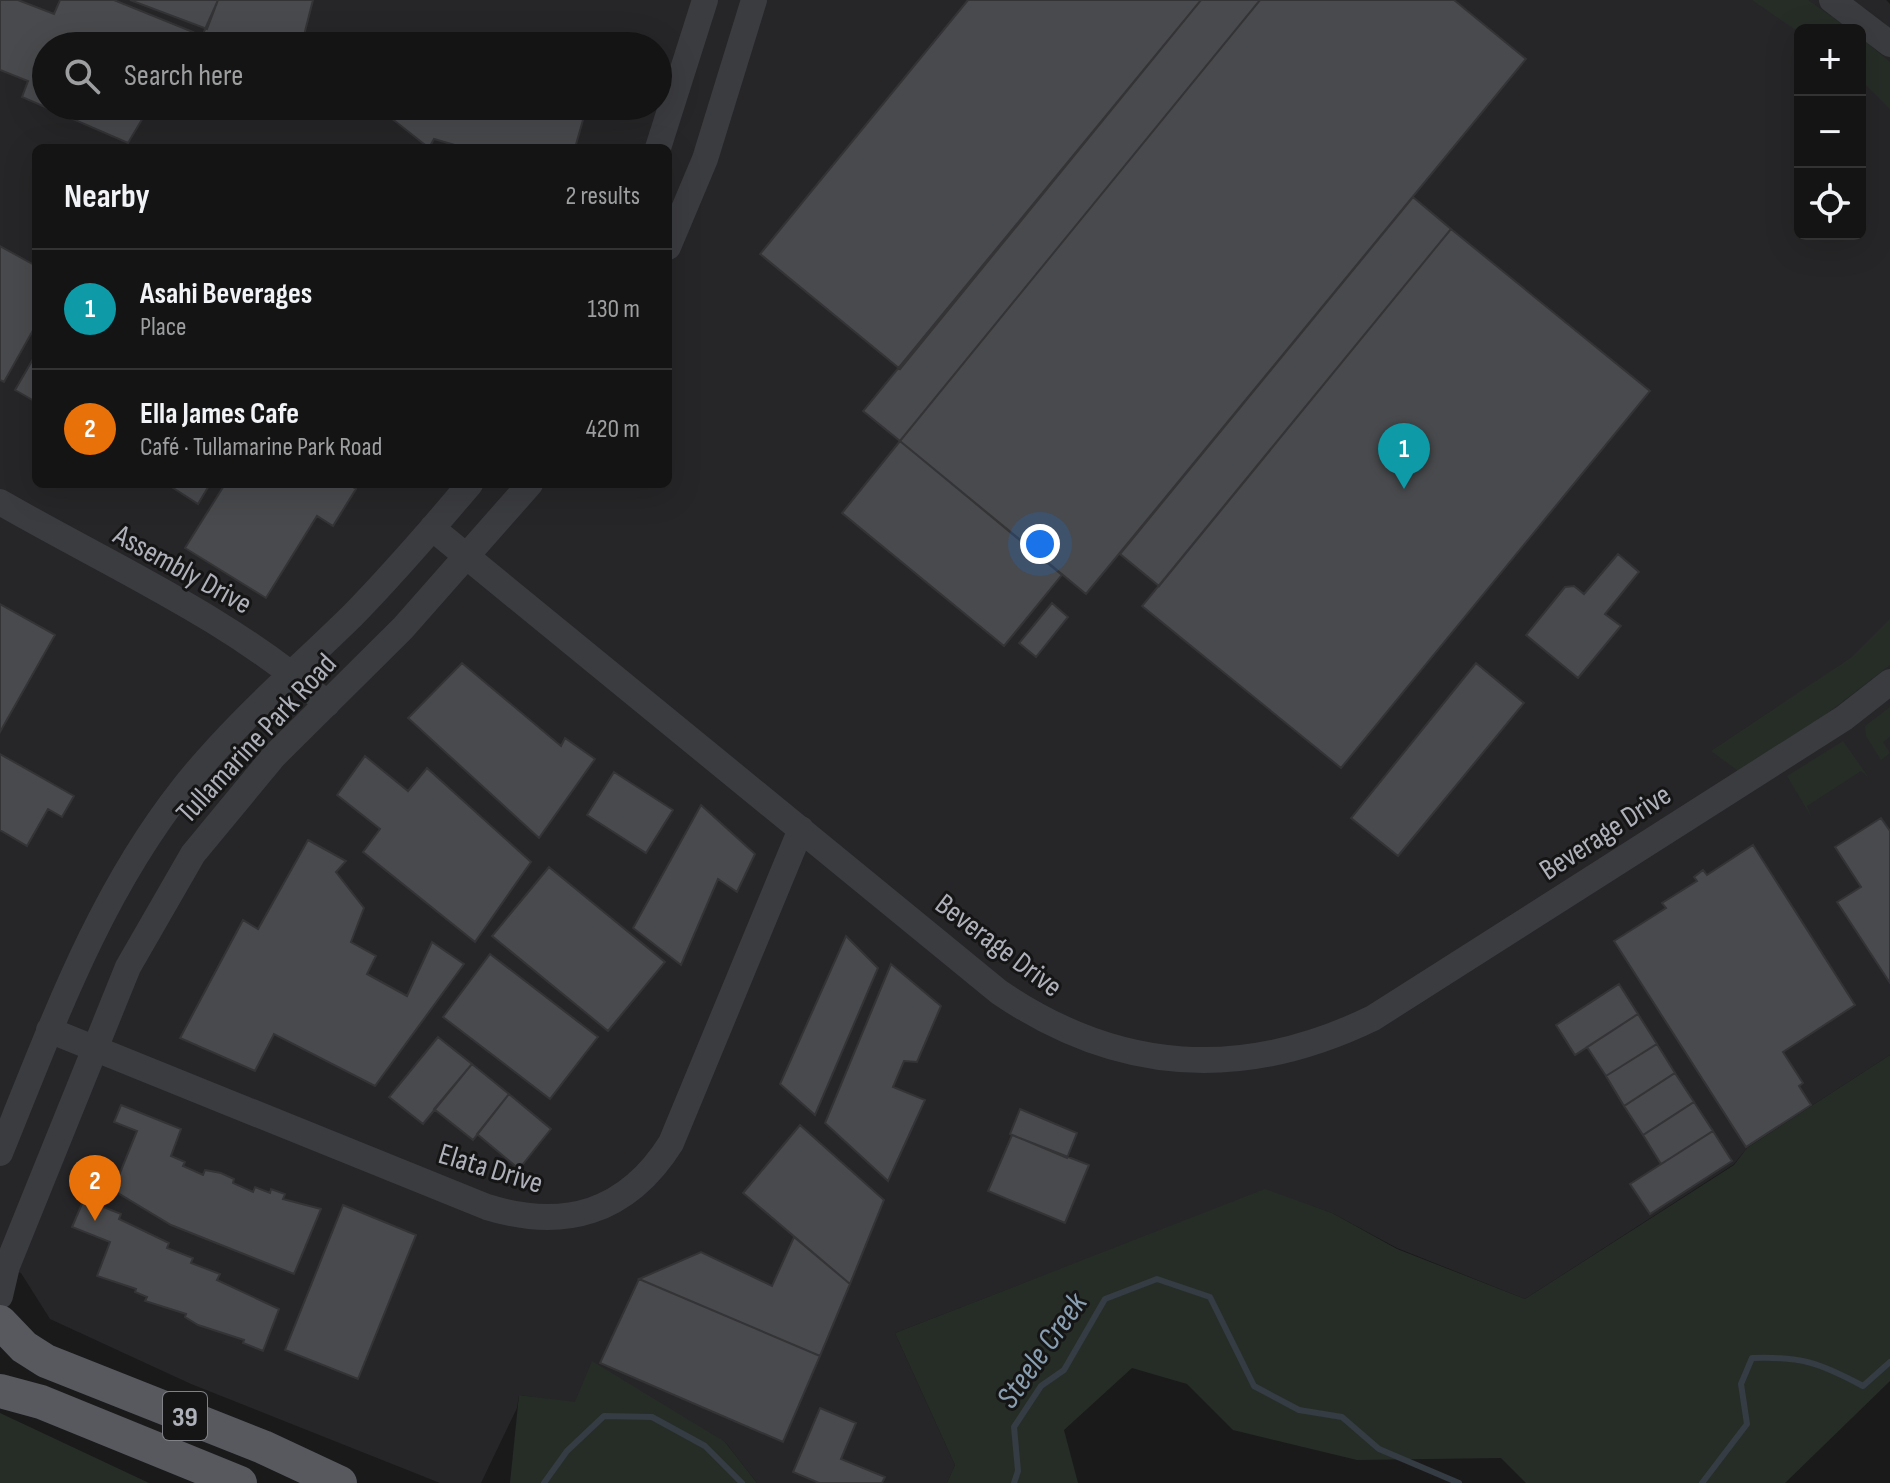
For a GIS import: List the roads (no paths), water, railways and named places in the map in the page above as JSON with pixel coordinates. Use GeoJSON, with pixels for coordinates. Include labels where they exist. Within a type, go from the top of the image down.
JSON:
{"type":"FeatureCollection","features":[{"type":"Feature","properties":{"kind":"main road","name":"39"},"geometry":{"type":"LineString","coordinates":[[0,1322],[24,1347],[46,1361],[263,1447],[340,1483]]}},
{"type":"Feature","properties":{"kind":"main road","name":"39"},"geometry":{"type":"LineString","coordinates":[[0,1391],[41,1402],[240,1483]]}},
{"type":"Feature","properties":{"kind":"street"},"geometry":{"type":"LineString","coordinates":[[672,104],[705,0]]}},
{"type":"Feature","properties":{"kind":"street"},"geometry":{"type":"LineString","coordinates":[[672,237],[710,145],[754,0]]}},
{"type":"Feature","properties":{"kind":"street"},"geometry":{"type":"LineString","coordinates":[[1832,0],[1890,44]]}},
{"type":"Feature","properties":{"kind":"street"},"geometry":{"type":"LineString","coordinates":[[659,144],[667,120]]}},
{"type":"Feature","properties":{"kind":"street","name":"Tullamarine Park Road"},"geometry":{"type":"LineString","coordinates":[[0,1153],[95,926],[153,829],[206,761],[353,614],[467,488]]}},
{"type":"Feature","properties":{"kind":"street","name":"Tullamarine Park Road"},"geometry":{"type":"LineString","coordinates":[[0,1296],[7,1266],[95,1048],[147,929],[193,854],[263,767],[469,558],[527,488]]}},
{"type":"Feature","properties":{"kind":"street","name":"Assembly Drive"},"geometry":{"type":"LineString","coordinates":[[0,502],[250,643],[292,672],[327,704]]}},
{"type":"Feature","properties":{"kind":"street","name":"Beverage Drive"},"geometry":{"type":"LineString","coordinates":[[432,528],[999,992],[1051,1024],[1107,1046],[1159,1058],[1188,1061],[1260,1057],[1324,1040],[1373,1018],[1844,718],[1890,682]]}},
{"type":"Feature","properties":{"kind":"street","name":"Elata Drive"},"geometry":{"type":"LineString","coordinates":[[49,1030],[487,1207],[543,1219],[581,1214],[631,1190],[671,1143],[801,829]]}},
{"type":"Feature","properties":{"kind":"waterway","name":"Steele Creek"},"geometry":{"type":"LineString","coordinates":[[1014,1483],[1018,1471],[1014,1427],[1041,1386],[1064,1370],[1105,1299],[1157,1279],[1210,1297],[1254,1386],[1299,1410],[1342,1417],[1379,1449],[1459,1483]]}},
{"type":"Feature","properties":{"kind":"waterway","name":"Steele Creek"},"geometry":{"type":"LineString","coordinates":[[1702,1483],[1747,1424],[1741,1384],[1752,1358],[1784,1358],[1810,1363],[1863,1386],[1890,1362]]}},
{"type":"Feature","properties":{"kind":"waterway","name":"Steele Creek"},"geometry":{"type":"LineString","coordinates":[[544,1483],[567,1451],[604,1416],[652,1417],[705,1446],[742,1483]]}},
{"type":"Feature","properties":{"kind":"place","name":"Asahi Beverages"},"geometry":{"type":"Point","coordinates":[1404,489]}},
{"type":"Feature","properties":{"kind":"place","name":"Ella James Cafe"},"geometry":{"type":"Point","coordinates":[95,1221]}}]}
